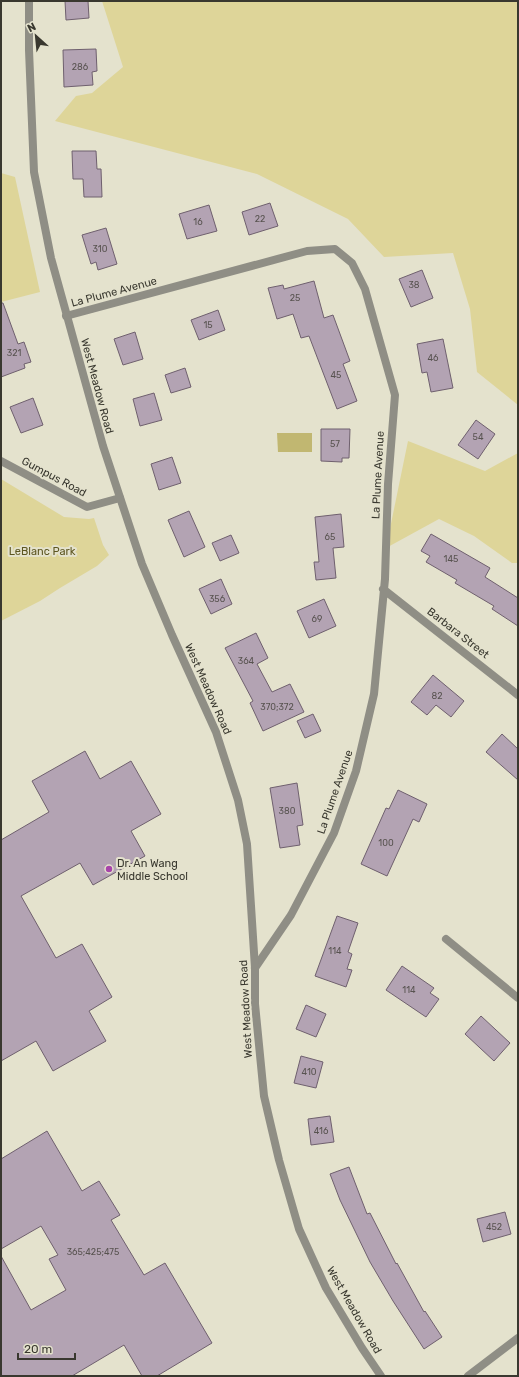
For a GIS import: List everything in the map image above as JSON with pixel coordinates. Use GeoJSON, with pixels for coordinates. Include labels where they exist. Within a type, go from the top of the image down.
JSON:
{"type":"FeatureCollection","features":[{"type":"Feature","properties":{"kind":"street","name":"West Meadow Road"},"geometry":{"type":"LineString","coordinates":[[29,1],[29,50],[34,172],[51,258],[66,316],[102,446],[142,564],[216,732],[238,800],[247,844],[255,968],[255,1004],[264,1096],[278,1160],[299,1230],[326,1288],[362,1348],[381,1376]]}},
{"type":"Feature","properties":{"kind":"street","name":"La Plume Avenue"},"geometry":{"type":"LineString","coordinates":[[66,316],[307,251],[335,249],[352,263],[365,289],[395,395],[388,484],[384,589],[374,694],[356,771],[334,833],[291,915],[255,968]]}},
{"type":"Feature","properties":{"kind":"street","name":"Gumpus Road"},"geometry":{"type":"LineString","coordinates":[[1,461],[87,507],[120,498]]}},
{"type":"Feature","properties":{"kind":"street","name":"Barbara Street"},"geometry":{"type":"LineString","coordinates":[[384,589],[518,695]]}},
{"type":"Feature","properties":{"kind":"street"},"geometry":{"type":"LineString","coordinates":[[446,939],[518,998]]}},
{"type":"Feature","properties":{"kind":"street"},"geometry":{"type":"LineString","coordinates":[[468,1376],[518,1338]]}},
{"type":"Feature","properties":{"kind":"green space"},"geometry":{"type":"Polygon","coordinates":[[[102,1],[518,1],[518,405],[477,372],[470,309],[453,253],[384,257],[348,219],[257,174],[55,121],[76,96],[92,93],[123,67],[102,1]]]}},
{"type":"Feature","properties":{"kind":"green space"},"geometry":{"type":"Polygon","coordinates":[[[1,173],[15,177],[40,292],[1,302],[1,173]]]}},
{"type":"Feature","properties":{"kind":"green space"},"geometry":{"type":"Polygon","coordinates":[[[408,441],[485,471],[518,453],[518,563],[512,563],[474,536],[439,519],[386,548],[408,441]]]}},
{"type":"Feature","properties":{"kind":"green space","name":"LeBlanc Park"},"geometry":{"type":"Polygon","coordinates":[[[1,479],[64,517],[94,518],[103,545],[109,555],[97,566],[40,601],[1,621],[1,479]]]}},
{"type":"Feature","properties":{"kind":"shaded area"},"geometry":{"type":"Polygon","coordinates":[[[277,433],[312,433],[312,452],[278,452],[277,433]]]}},
{"type":"Feature","properties":{"kind":"building"},"geometry":{"type":"Polygon","coordinates":[[[65,1],[88,1],[89,18],[66,20],[65,1]]]}},
{"type":"Feature","properties":{"kind":"building"},"geometry":{"type":"Polygon","coordinates":[[[96,49],[97,71],[92,72],[93,85],[64,87],[63,50],[96,49]]]}},
{"type":"Feature","properties":{"kind":"building"},"geometry":{"type":"Polygon","coordinates":[[[72,151],[96,151],[97,169],[101,169],[102,197],[84,197],[83,179],[73,179],[72,151]]]}},
{"type":"Feature","properties":{"kind":"building"},"geometry":{"type":"Polygon","coordinates":[[[270,203],[278,226],[249,235],[242,212],[270,203]]]}},
{"type":"Feature","properties":{"kind":"building"},"geometry":{"type":"Polygon","coordinates":[[[209,205],[217,231],[187,239],[179,214],[209,205]]]}},
{"type":"Feature","properties":{"kind":"building"},"geometry":{"type":"Polygon","coordinates":[[[106,228],[117,264],[98,270],[96,262],[91,264],[82,235],[106,228]]]}},
{"type":"Feature","properties":{"kind":"building"},"geometry":{"type":"Polygon","coordinates":[[[422,270],[433,298],[411,307],[399,279],[422,270]]]}},
{"type":"Feature","properties":{"kind":"building"},"geometry":{"type":"Polygon","coordinates":[[[314,281],[324,318],[333,315],[350,361],[343,364],[357,401],[337,409],[309,336],[301,338],[293,314],[277,319],[268,288],[283,285],[284,289],[314,281]]]}},
{"type":"Feature","properties":{"kind":"building"},"geometry":{"type":"Polygon","coordinates":[[[1,303],[3,303],[18,344],[24,342],[31,362],[24,364],[25,368],[1,377],[1,303]]]}},
{"type":"Feature","properties":{"kind":"building"},"geometry":{"type":"Polygon","coordinates":[[[218,310],[225,330],[199,340],[191,320],[218,310]]]}},
{"type":"Feature","properties":{"kind":"building"},"geometry":{"type":"Polygon","coordinates":[[[135,332],[143,359],[123,365],[114,339],[135,332]]]}},
{"type":"Feature","properties":{"kind":"building"},"geometry":{"type":"Polygon","coordinates":[[[443,339],[453,388],[431,392],[427,372],[422,373],[417,344],[443,339]]]}},
{"type":"Feature","properties":{"kind":"building"},"geometry":{"type":"Polygon","coordinates":[[[185,368],[191,387],[171,393],[165,375],[185,368]]]}},
{"type":"Feature","properties":{"kind":"building"},"geometry":{"type":"Polygon","coordinates":[[[154,393],[162,420],[140,426],[133,399],[154,393]]]}},
{"type":"Feature","properties":{"kind":"building"},"geometry":{"type":"Polygon","coordinates":[[[33,398],[43,425],[21,433],[10,407],[33,398]]]}},
{"type":"Feature","properties":{"kind":"building"},"geometry":{"type":"Polygon","coordinates":[[[476,420],[495,434],[478,459],[458,445],[476,420]]]}},
{"type":"Feature","properties":{"kind":"building"},"geometry":{"type":"Polygon","coordinates":[[[321,429],[350,429],[349,458],[342,458],[342,462],[321,461],[321,429]]]}},
{"type":"Feature","properties":{"kind":"building"},"geometry":{"type":"Polygon","coordinates":[[[172,457],[181,483],[159,490],[151,464],[172,457]]]}},
{"type":"Feature","properties":{"kind":"building"},"geometry":{"type":"Polygon","coordinates":[[[189,511],[205,547],[184,557],[168,520],[189,511]]]}},
{"type":"Feature","properties":{"kind":"building"},"geometry":{"type":"Polygon","coordinates":[[[341,514],[344,547],[333,548],[336,578],[316,580],[314,562],[319,562],[315,517],[341,514]]]}},
{"type":"Feature","properties":{"kind":"building"},"geometry":{"type":"Polygon","coordinates":[[[431,534],[490,568],[485,577],[518,598],[518,626],[492,609],[494,606],[455,583],[457,580],[426,562],[430,556],[421,551],[431,534]]]}},
{"type":"Feature","properties":{"kind":"building"},"geometry":{"type":"Polygon","coordinates":[[[231,535],[239,553],[220,561],[212,543],[231,535]]]}},
{"type":"Feature","properties":{"kind":"building"},"geometry":{"type":"Polygon","coordinates":[[[221,579],[232,604],[211,614],[199,589],[221,579]]]}},
{"type":"Feature","properties":{"kind":"building"},"geometry":{"type":"Polygon","coordinates":[[[324,599],[336,626],[309,638],[297,611],[324,599]]]}},
{"type":"Feature","properties":{"kind":"building"},"geometry":{"type":"Polygon","coordinates":[[[256,633],[268,658],[257,664],[272,692],[290,684],[304,712],[263,731],[250,703],[253,701],[225,648],[256,633]]]}},
{"type":"Feature","properties":{"kind":"building"},"geometry":{"type":"Polygon","coordinates":[[[433,675],[464,701],[451,717],[436,705],[427,715],[411,702],[433,675]]]}},
{"type":"Feature","properties":{"kind":"building"},"geometry":{"type":"Polygon","coordinates":[[[313,714],[321,731],[305,738],[297,721],[313,714]]]}},
{"type":"Feature","properties":{"kind":"building"},"geometry":{"type":"Polygon","coordinates":[[[502,734],[518,749],[518,780],[486,752],[502,734]]]}},
{"type":"Feature","properties":{"kind":"building"},"geometry":{"type":"Polygon","coordinates":[[[85,751],[100,779],[131,761],[161,814],[131,831],[145,856],[93,885],[80,863],[21,896],[56,958],[82,944],[112,997],[89,1011],[106,1041],[53,1071],[36,1041],[1,1061],[1,840],[49,812],[32,781],[85,751]]]}},
{"type":"Feature","properties":{"kind":"building"},"geometry":{"type":"Polygon","coordinates":[[[297,783],[303,825],[297,826],[300,845],[280,848],[270,788],[297,783]]]}},
{"type":"Feature","properties":{"kind":"building"},"geometry":{"type":"Polygon","coordinates":[[[398,790],[427,804],[419,822],[413,819],[387,876],[361,864],[386,808],[389,809],[398,790]]]}},
{"type":"Feature","properties":{"kind":"building"},"geometry":{"type":"Polygon","coordinates":[[[337,916],[358,923],[348,952],[352,954],[347,969],[352,970],[346,987],[315,976],[337,916]]]}},
{"type":"Feature","properties":{"kind":"building"},"geometry":{"type":"Polygon","coordinates":[[[402,966],[434,988],[430,993],[439,999],[426,1017],[386,990],[402,966]]]}},
{"type":"Feature","properties":{"kind":"building"},"geometry":{"type":"Polygon","coordinates":[[[306,1005],[326,1014],[316,1037],[296,1029],[306,1005]]]}},
{"type":"Feature","properties":{"kind":"building"},"geometry":{"type":"Polygon","coordinates":[[[481,1016],[510,1043],[494,1061],[465,1034],[481,1016]]]}},
{"type":"Feature","properties":{"kind":"building"},"geometry":{"type":"Polygon","coordinates":[[[301,1056],[323,1062],[316,1088],[294,1083],[301,1056]]]}},
{"type":"Feature","properties":{"kind":"building"},"geometry":{"type":"Polygon","coordinates":[[[330,1116],[334,1142],[311,1145],[308,1119],[330,1116]]]}},
{"type":"Feature","properties":{"kind":"building"},"geometry":{"type":"Polygon","coordinates":[[[47,1131],[82,1191],[99,1181],[120,1215],[111,1220],[144,1275],[165,1263],[212,1343],[157,1376],[142,1376],[124,1345],[72,1376],[1,1376],[1,1256],[31,1310],[66,1290],[49,1259],[58,1255],[41,1226],[1,1249],[1,1159],[47,1131]]]}},
{"type":"Feature","properties":{"kind":"building"},"geometry":{"type":"Polygon","coordinates":[[[349,1167],[367,1214],[370,1213],[396,1264],[397,1263],[424,1312],[425,1311],[442,1337],[424,1349],[370,1262],[340,1200],[330,1174],[349,1167]]]}},
{"type":"Feature","properties":{"kind":"building"},"geometry":{"type":"Polygon","coordinates":[[[505,1212],[511,1234],[483,1242],[477,1219],[505,1212]]]}},
{"type":"Feature","properties":{"kind":"place","name":"Dr. An Wang Middle School"},"geometry":{"type":"Point","coordinates":[109,869]}}]}
